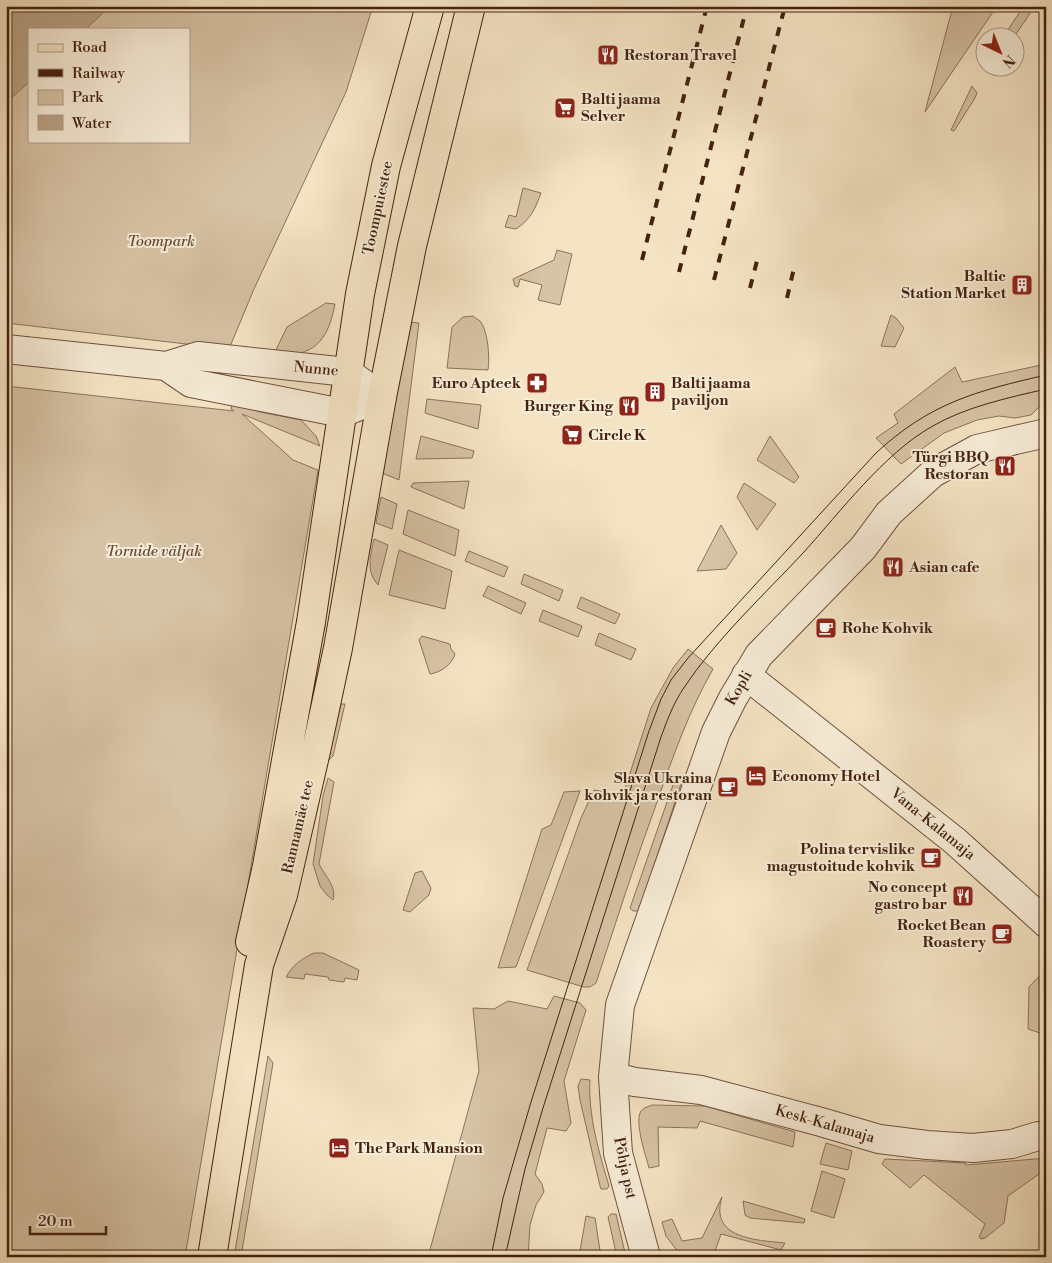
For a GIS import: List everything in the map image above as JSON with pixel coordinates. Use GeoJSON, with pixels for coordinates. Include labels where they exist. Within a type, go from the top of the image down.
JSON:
{"type":"FeatureCollection","features":[{"type":"Feature","properties":{"kind":"main road","name":"Toompuiestee"},"geometry":{"type":"LineString","coordinates":[[342,413],[360,294],[386,166],[430,6]]}},
{"type":"Feature","properties":{"kind":"main road"},"geometry":{"type":"LineString","coordinates":[[382,397],[412,246],[471,6]]}},
{"type":"Feature","properties":{"kind":"main road","name":"Rannamäe tee"},"geometry":{"type":"LineString","coordinates":[[212,1257],[259,964],[282,896],[338,648],[382,397]]}},
{"type":"Feature","properties":{"kind":"main road","name":"Rannamäe tee"},"geometry":{"type":"LineString","coordinates":[[196,1257],[243,978],[267,866],[311,622],[342,413]]}},
{"type":"Feature","properties":{"kind":"street","name":"Nunne"},"geometry":{"type":"LineString","coordinates":[[6,349],[166,366],[198,356],[348,372],[382,397]]}},
{"type":"Feature","properties":{"kind":"street","name":"Nunne"},"geometry":{"type":"LineString","coordinates":[[166,366],[191,383],[342,413]]}},
{"type":"Feature","properties":{"kind":"street"},"geometry":{"type":"LineString","coordinates":[[342,413],[382,397]]}},
{"type":"Feature","properties":{"kind":"street","name":"Kopli"},"geometry":{"type":"LineString","coordinates":[[613,1077],[620,1005],[716,732],[746,675],[759,655],[863,548],[889,513],[933,473],[977,449],[1046,433]]}},
{"type":"Feature","properties":{"kind":"street","name":"Vana-Kalamaja"},"geometry":{"type":"LineString","coordinates":[[746,675],[955,840],[1046,923]]}},
{"type":"Feature","properties":{"kind":"street","name":"Kesk-Kalamaja"},"geometry":{"type":"LineString","coordinates":[[613,1077],[635,1082],[700,1090],[879,1139],[927,1146],[973,1148],[1012,1144],[1038,1136]]}},
{"type":"Feature","properties":{"kind":"street","name":"Põhja pst"},"geometry":{"type":"LineString","coordinates":[[613,1077],[618,1153],[646,1257]]}},
{"type":"Feature","properties":{"kind":"green space","name":"Toompark"},"geometry":{"type":"Polygon","coordinates":[[[6,6],[373,6],[346,92],[254,289],[229,349],[6,323],[6,6]]]}},
{"type":"Feature","properties":{"kind":"green space"},"geometry":{"type":"Polygon","coordinates":[[[953,6],[997,6],[982,28],[974,28],[974,40],[925,112],[953,6]]]}},
{"type":"Feature","properties":{"kind":"green space"},"geometry":{"type":"Polygon","coordinates":[[[1024,6],[1035,6],[1020,28],[1009,28],[1024,6]]]}},
{"type":"Feature","properties":{"kind":"green space"},"geometry":{"type":"Polygon","coordinates":[[[972,86],[977,93],[975,98],[954,131],[951,130],[972,86]]]}},
{"type":"Feature","properties":{"kind":"green space"},"geometry":{"type":"Polygon","coordinates":[[[523,188],[541,193],[537,204],[529,217],[516,229],[505,227],[509,215],[516,217],[523,188]]]}},
{"type":"Feature","properties":{"kind":"green space"},"geometry":{"type":"Polygon","coordinates":[[[557,250],[572,254],[560,305],[538,300],[542,285],[520,279],[518,287],[515,286],[513,279],[554,260],[557,250]]]}},
{"type":"Feature","properties":{"kind":"green space"},"geometry":{"type":"Polygon","coordinates":[[[326,303],[335,304],[328,328],[317,344],[309,350],[299,353],[288,355],[274,354],[287,327],[326,303]]]}},
{"type":"Feature","properties":{"kind":"green space"},"geometry":{"type":"Polygon","coordinates":[[[891,315],[904,328],[895,347],[881,346],[891,315]]]}},
{"type":"Feature","properties":{"kind":"green space"},"geometry":{"type":"Polygon","coordinates":[[[473,316],[483,325],[487,337],[488,370],[447,368],[452,327],[463,317],[473,316]]]}},
{"type":"Feature","properties":{"kind":"green space"},"geometry":{"type":"Polygon","coordinates":[[[410,322],[419,323],[399,480],[382,473],[410,322]]]}},
{"type":"Feature","properties":{"kind":"green space"},"geometry":{"type":"Polygon","coordinates":[[[1046,364],[1046,400],[1031,415],[1015,418],[999,416],[977,420],[944,433],[901,464],[876,438],[898,423],[894,414],[955,367],[962,382],[1046,364]]]}},
{"type":"Feature","properties":{"kind":"green space","name":"Tornide väljak"},"geometry":{"type":"Polygon","coordinates":[[[6,386],[234,411],[231,409],[232,403],[260,412],[301,420],[316,436],[320,446],[242,414],[293,460],[318,470],[185,1257],[6,1257],[6,386]]]}},
{"type":"Feature","properties":{"kind":"green space"},"geometry":{"type":"Polygon","coordinates":[[[427,399],[481,405],[478,429],[425,413],[427,399]]]}},
{"type":"Feature","properties":{"kind":"green space"},"geometry":{"type":"Polygon","coordinates":[[[421,436],[474,451],[472,458],[416,459],[421,436]]]}},
{"type":"Feature","properties":{"kind":"green space"},"geometry":{"type":"Polygon","coordinates":[[[770,436],[799,477],[794,483],[757,460],[770,436]]]}},
{"type":"Feature","properties":{"kind":"green space"},"geometry":{"type":"Polygon","coordinates":[[[469,481],[464,509],[411,487],[413,483],[469,481]]]}},
{"type":"Feature","properties":{"kind":"green space"},"geometry":{"type":"Polygon","coordinates":[[[744,483],[776,504],[757,530],[737,497],[744,483]]]}},
{"type":"Feature","properties":{"kind":"green space"},"geometry":{"type":"Polygon","coordinates":[[[381,497],[397,504],[392,529],[376,523],[381,497]]]}},
{"type":"Feature","properties":{"kind":"green space"},"geometry":{"type":"Polygon","coordinates":[[[408,510],[459,530],[455,556],[403,534],[408,510]]]}},
{"type":"Feature","properties":{"kind":"green space"},"geometry":{"type":"Polygon","coordinates":[[[721,525],[737,553],[726,569],[697,571],[721,525]]]}},
{"type":"Feature","properties":{"kind":"green space"},"geometry":{"type":"Polygon","coordinates":[[[374,539],[388,545],[378,585],[370,569],[374,539]]]}},
{"type":"Feature","properties":{"kind":"green space"},"geometry":{"type":"Polygon","coordinates":[[[399,550],[452,571],[445,609],[389,595],[399,550]]]}},
{"type":"Feature","properties":{"kind":"green space"},"geometry":{"type":"Polygon","coordinates":[[[469,551],[508,567],[504,577],[465,561],[469,551]]]}},
{"type":"Feature","properties":{"kind":"green space"},"geometry":{"type":"Polygon","coordinates":[[[524,574],[563,590],[559,601],[521,584],[524,574]]]}},
{"type":"Feature","properties":{"kind":"green space"},"geometry":{"type":"Polygon","coordinates":[[[488,586],[526,603],[521,614],[483,596],[488,586]]]}},
{"type":"Feature","properties":{"kind":"green space"},"geometry":{"type":"Polygon","coordinates":[[[581,597],[620,614],[615,624],[577,608],[581,597]]]}},
{"type":"Feature","properties":{"kind":"green space"},"geometry":{"type":"Polygon","coordinates":[[[543,610],[582,626],[578,637],[539,621],[543,610]]]}},
{"type":"Feature","properties":{"kind":"green space"},"geometry":{"type":"Polygon","coordinates":[[[599,633],[636,649],[631,660],[595,645],[599,633]]]}},
{"type":"Feature","properties":{"kind":"green space"},"geometry":{"type":"Polygon","coordinates":[[[422,636],[450,644],[455,654],[445,668],[430,674],[419,640],[422,636]]]}},
{"type":"Feature","properties":{"kind":"green space"},"geometry":{"type":"Polygon","coordinates":[[[688,649],[713,669],[696,701],[675,751],[596,983],[590,987],[584,987],[527,970],[581,818],[594,790],[623,795],[651,708],[673,668],[688,649]]]}},
{"type":"Feature","properties":{"kind":"green space"},"geometry":{"type":"Polygon","coordinates":[[[341,704],[345,704],[333,756],[329,760],[333,734],[341,704]]]}},
{"type":"Feature","properties":{"kind":"green space"},"geometry":{"type":"Polygon","coordinates":[[[328,778],[334,782],[319,864],[332,886],[333,900],[320,886],[313,864],[323,796],[328,778]]]}},
{"type":"Feature","properties":{"kind":"green space"},"geometry":{"type":"Polygon","coordinates":[[[675,781],[682,781],[639,911],[633,911],[630,908],[675,781]]]}},
{"type":"Feature","properties":{"kind":"green space"},"geometry":{"type":"Polygon","coordinates":[[[580,791],[516,967],[498,968],[542,829],[551,825],[564,792],[580,791]]]}},
{"type":"Feature","properties":{"kind":"green space"},"geometry":{"type":"Polygon","coordinates":[[[422,871],[431,888],[429,895],[410,912],[403,910],[415,873],[422,871]]]}},
{"type":"Feature","properties":{"kind":"green space"},"geometry":{"type":"Polygon","coordinates":[[[314,953],[323,953],[359,970],[357,980],[345,978],[344,982],[329,980],[328,977],[305,974],[304,979],[286,977],[298,963],[314,953]]]}},
{"type":"Feature","properties":{"kind":"green space"},"geometry":{"type":"Polygon","coordinates":[[[1046,969],[1046,1035],[1028,1029],[1029,987],[1046,969]]]}},
{"type":"Feature","properties":{"kind":"green space"},"geometry":{"type":"Polygon","coordinates":[[[554,996],[580,1003],[586,1010],[564,1081],[571,1123],[566,1131],[547,1128],[535,1174],[542,1184],[544,1192],[536,1205],[530,1225],[528,1257],[428,1257],[479,1071],[473,1008],[494,1009],[508,1001],[547,1009],[554,996]]]}},
{"type":"Feature","properties":{"kind":"green space"},"geometry":{"type":"Polygon","coordinates":[[[268,1056],[273,1063],[241,1257],[234,1257],[268,1056]]]}},
{"type":"Feature","properties":{"kind":"green space"},"geometry":{"type":"Polygon","coordinates":[[[581,1079],[590,1080],[592,1120],[609,1186],[607,1189],[601,1189],[600,1186],[580,1100],[578,1086],[581,1079]]]}},
{"type":"Feature","properties":{"kind":"green space"},"geometry":{"type":"Polygon","coordinates":[[[652,1105],[705,1106],[795,1132],[793,1147],[700,1121],[697,1128],[658,1127],[659,1166],[649,1168],[641,1139],[639,1116],[641,1111],[652,1105]]]}},
{"type":"Feature","properties":{"kind":"green space"},"geometry":{"type":"Polygon","coordinates":[[[826,1143],[852,1151],[848,1170],[820,1164],[826,1143]]]}},
{"type":"Feature","properties":{"kind":"green space"},"geometry":{"type":"Polygon","coordinates":[[[1046,1158],[1046,1169],[1008,1196],[1004,1223],[981,1239],[979,1237],[985,1224],[924,1175],[910,1188],[882,1164],[885,1159],[965,1163],[966,1165],[1046,1158]]]}},
{"type":"Feature","properties":{"kind":"green space"},"geometry":{"type":"Polygon","coordinates":[[[822,1171],[845,1179],[834,1218],[811,1211],[822,1171]]]}},
{"type":"Feature","properties":{"kind":"green space"},"geometry":{"type":"Polygon","coordinates":[[[722,1197],[720,1211],[722,1221],[729,1229],[738,1235],[749,1238],[785,1243],[781,1250],[721,1234],[713,1257],[682,1257],[666,1236],[662,1222],[672,1219],[682,1241],[702,1238],[722,1197]]]}},
{"type":"Feature","properties":{"kind":"green space"},"geometry":{"type":"Polygon","coordinates":[[[743,1201],[805,1219],[804,1223],[750,1218],[745,1215],[743,1201]]]}},
{"type":"Feature","properties":{"kind":"green space"},"geometry":{"type":"Polygon","coordinates":[[[611,1214],[616,1214],[626,1257],[617,1257],[608,1217],[611,1214]]]}},
{"type":"Feature","properties":{"kind":"green space"},"geometry":{"type":"Polygon","coordinates":[[[586,1216],[595,1218],[601,1257],[579,1257],[586,1216]]]}},
{"type":"Feature","properties":{"kind":"water"},"geometry":{"type":"Polygon","coordinates":[[[6,6],[110,6],[87,28],[28,28],[28,83],[6,103],[6,6]]]}},
{"type":"Feature","properties":{"kind":"tram line"},"geometry":{"type":"LineString","coordinates":[[491,1257],[503,1198],[531,1102],[649,731],[661,699],[671,680],[688,658],[876,453],[896,436],[916,422],[955,401],[998,387],[1046,375]]}},
{"type":"Feature","properties":{"kind":"tram line"},"geometry":{"type":"LineString","coordinates":[[505,1257],[525,1169],[543,1108],[660,740],[667,720],[683,689],[725,635],[804,552],[863,485],[896,452],[931,427],[958,414],[987,404],[1046,389]]}},
{"type":"Feature","properties":{"kind":"railway"},"geometry":{"type":"LineString","coordinates":[[642,260],[707,6]]}},
{"type":"Feature","properties":{"kind":"railway"},"geometry":{"type":"LineString","coordinates":[[679,272],[747,6]]}},
{"type":"Feature","properties":{"kind":"railway"},"geometry":{"type":"LineString","coordinates":[[714,280],[785,6]]}},
{"type":"Feature","properties":{"kind":"railway"},"geometry":{"type":"LineString","coordinates":[[750,288],[758,257]]}},
{"type":"Feature","properties":{"kind":"railway"},"geometry":{"type":"LineString","coordinates":[[787,298],[794,268]]}},
{"type":"Feature","properties":{"kind":"place","name":"Restoran Travel"},"geometry":{"type":"Point","coordinates":[608,55]}},
{"type":"Feature","properties":{"kind":"place","name":"Balti jaama Selver"},"geometry":{"type":"Point","coordinates":[565,108]}},
{"type":"Feature","properties":{"kind":"place","name":"Baltic Station Market"},"geometry":{"type":"Point","coordinates":[1022,285]}},
{"type":"Feature","properties":{"kind":"place","name":"Euro Apteek"},"geometry":{"type":"Point","coordinates":[537,383]}},
{"type":"Feature","properties":{"kind":"place","name":"Balti jaama paviljon"},"geometry":{"type":"Point","coordinates":[655,392]}},
{"type":"Feature","properties":{"kind":"place","name":"Burger King"},"geometry":{"type":"Point","coordinates":[629,406]}},
{"type":"Feature","properties":{"kind":"place","name":"Circle K"},"geometry":{"type":"Point","coordinates":[572,435]}},
{"type":"Feature","properties":{"kind":"place","name":"Türgi BBQ Restoran"},"geometry":{"type":"Point","coordinates":[1005,466]}},
{"type":"Feature","properties":{"kind":"place","name":"Asian cafe"},"geometry":{"type":"Point","coordinates":[893,567]}},
{"type":"Feature","properties":{"kind":"place","name":"Rohe Kohvik"},"geometry":{"type":"Point","coordinates":[826,628]}},
{"type":"Feature","properties":{"kind":"place","name":"Economy Hotel"},"geometry":{"type":"Point","coordinates":[756,776]}},
{"type":"Feature","properties":{"kind":"place","name":"Slava Ukraina kohvik ja restoran"},"geometry":{"type":"Point","coordinates":[728,787]}},
{"type":"Feature","properties":{"kind":"place","name":"Polina tervislike magustoitude kohvik"},"geometry":{"type":"Point","coordinates":[931,858]}},
{"type":"Feature","properties":{"kind":"place","name":"No concept gastro bar"},"geometry":{"type":"Point","coordinates":[963,896]}},
{"type":"Feature","properties":{"kind":"place","name":"Rocket Bean Roastery"},"geometry":{"type":"Point","coordinates":[1002,934]}},
{"type":"Feature","properties":{"kind":"place","name":"The Park Mansion"},"geometry":{"type":"Point","coordinates":[339,1148]}}]}
